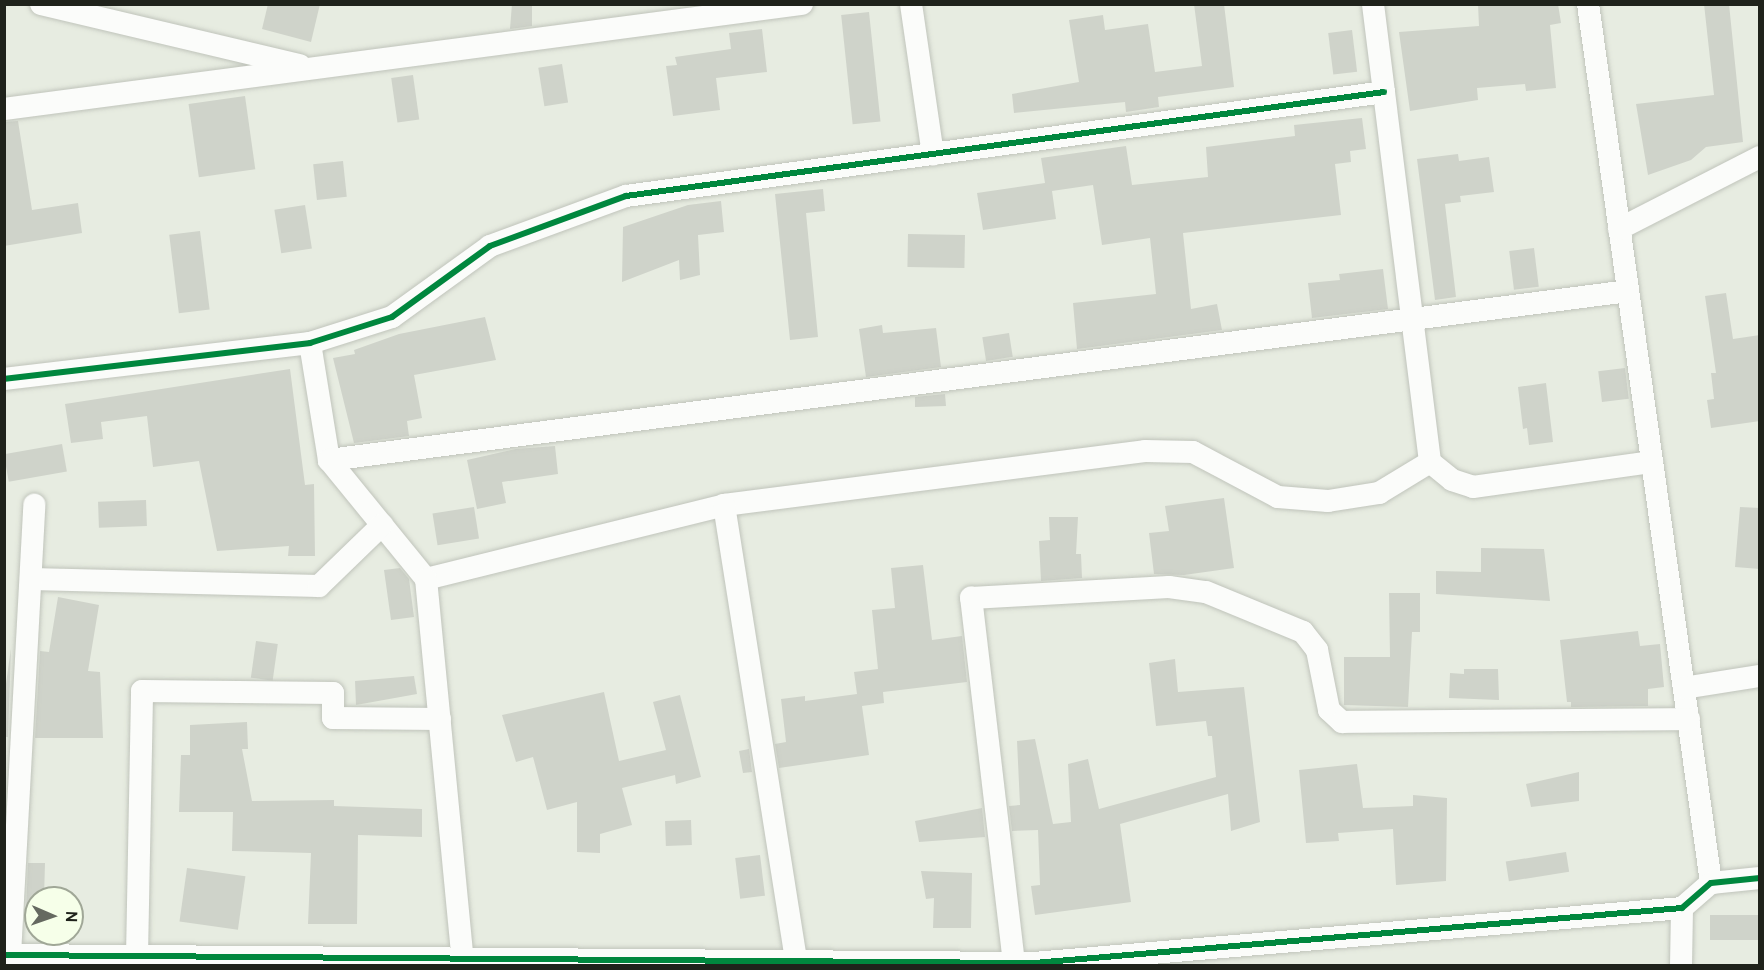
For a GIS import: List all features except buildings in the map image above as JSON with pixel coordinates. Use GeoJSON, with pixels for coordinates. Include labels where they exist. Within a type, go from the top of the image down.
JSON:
{"type":"FeatureCollection","features":[{"type":"Feature","properties":{"kind":"street"},"geometry":{"type":"LineString","coordinates":[[41,4],[315,69]]}},
{"type":"Feature","properties":{"kind":"street"},"geometry":{"type":"LineString","coordinates":[[4,109],[315,69],[758,7],[802,4]]}},
{"type":"Feature","properties":{"kind":"street"},"geometry":{"type":"LineString","coordinates":[[911,4],[933,154]]}},
{"type":"Feature","properties":{"kind":"street"},"geometry":{"type":"LineString","coordinates":[[1373,4],[1430,462],[1452,480],[1473,487],[1652,462]]}},
{"type":"Feature","properties":{"kind":"street"},"geometry":{"type":"LineString","coordinates":[[1588,4],[1711,883]]}},
{"type":"Feature","properties":{"kind":"street"},"geometry":{"type":"LineString","coordinates":[[4,379],[310,343],[392,317],[490,246],[626,196],[1384,92]]}},
{"type":"Feature","properties":{"kind":"street"},"geometry":{"type":"LineString","coordinates":[[1619,229],[1760,157]]}},
{"type":"Feature","properties":{"kind":"street"},"geometry":{"type":"LineString","coordinates":[[329,460],[1628,291]]}},
{"type":"Feature","properties":{"kind":"street"},"geometry":{"type":"LineString","coordinates":[[310,343],[329,460],[426,579],[463,962]]}},
{"type":"Feature","properties":{"kind":"street"},"geometry":{"type":"LineString","coordinates":[[426,579],[724,505],[1145,451],[1193,452],[1278,498],[1328,501],[1379,493],[1430,462]]}},
{"type":"Feature","properties":{"kind":"street"},"geometry":{"type":"LineString","coordinates":[[724,505],[795,961]]}},
{"type":"Feature","properties":{"kind":"street"},"geometry":{"type":"LineString","coordinates":[[34,506],[7,956],[463,962],[795,961],[1027,964],[1682,908],[1711,883],[1760,878]]}},
{"type":"Feature","properties":{"kind":"street"},"geometry":{"type":"LineString","coordinates":[[30,579],[319,586],[382,525]]}},
{"type":"Feature","properties":{"kind":"street"},"geometry":{"type":"LineString","coordinates":[[1027,964],[972,598],[1169,587],[1206,592],[1303,632],[1317,650],[1329,710],[1342,722],[1689,719]]}},
{"type":"Feature","properties":{"kind":"street"},"geometry":{"type":"LineString","coordinates":[[1684,688],[1760,676]]}},
{"type":"Feature","properties":{"kind":"street"},"geometry":{"type":"LineString","coordinates":[[136,956],[142,691],[333,693],[333,718],[440,719]]}},
{"type":"Feature","properties":{"kind":"street"},"geometry":{"type":"LineString","coordinates":[[1681,966],[1682,908]]}},
{"type":"Feature","properties":{"kind":"cycle path"},"geometry":{"type":"LineString","coordinates":[[4,379],[310,343],[392,317],[490,246],[626,196],[1384,92]]}},
{"type":"Feature","properties":{"kind":"cycle path"},"geometry":{"type":"LineString","coordinates":[[4,955],[1034,963],[1682,908],[1711,883],[1760,878]]}}]}
